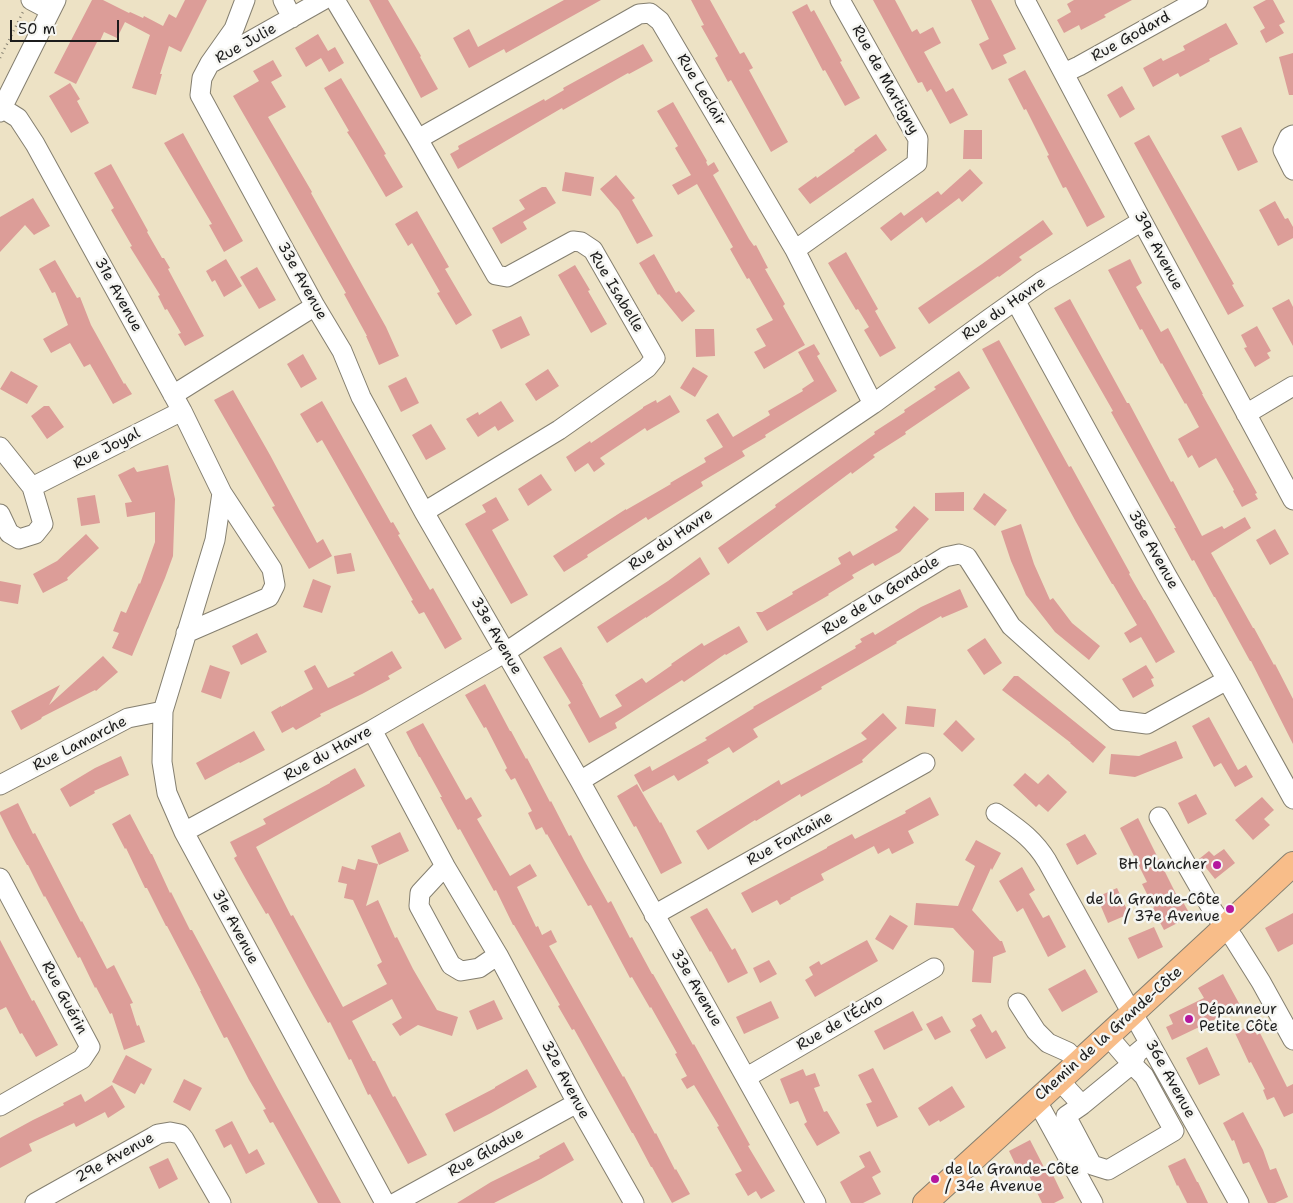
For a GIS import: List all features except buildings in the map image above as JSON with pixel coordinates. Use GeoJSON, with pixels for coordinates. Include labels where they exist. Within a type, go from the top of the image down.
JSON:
{"type":"FeatureCollection","features":[{"type":"Feature","properties":{"kind":"main road","name":"Chemin de la Grande-Côte"},"geometry":{"type":"LineString","coordinates":[[934,1200],[1036,1101],[1293,864]]}},
{"type":"Feature","properties":{"kind":"street","name":"Rue Julie"},"geometry":{"type":"LineString","coordinates":[[210,63],[234,29],[245,0]]}},
{"type":"Feature","properties":{"kind":"street","name":"Rue Julie"},"geometry":{"type":"LineString","coordinates":[[283,0],[292,18]]}},
{"type":"Feature","properties":{"kind":"street","name":"Rue Julie"},"geometry":{"type":"LineString","coordinates":[[210,63],[323,0]]}},
{"type":"Feature","properties":{"kind":"street","name":"Rue Isabelle"},"geometry":{"type":"LineString","coordinates":[[335,0],[496,275],[507,277],[572,241],[581,242],[594,250],[655,358],[647,368],[559,430],[424,512]]}},
{"type":"Feature","properties":{"kind":"street","name":"Rue de Martigny"},"geometry":{"type":"LineString","coordinates":[[795,250],[917,163],[918,139],[840,0]]}},
{"type":"Feature","properties":{"kind":"street","name":"39e Avenue"},"geometry":{"type":"LineString","coordinates":[[1025,0],[1293,500]]}},
{"type":"Feature","properties":{"kind":"street","name":"Rue Godard"},"geometry":{"type":"LineString","coordinates":[[1064,73],[1088,62],[1198,0]]}},
{"type":"Feature","properties":{"kind":"street"},"geometry":{"type":"LineString","coordinates":[[26,8],[53,5]]}},
{"type":"Feature","properties":{"kind":"street"},"geometry":{"type":"LineString","coordinates":[[1,110],[53,5]]}},
{"type":"Feature","properties":{"kind":"street","name":"Rue Leclair"},"geometry":{"type":"LineString","coordinates":[[418,139],[639,14],[650,13],[660,21],[795,250],[873,404]]}},
{"type":"Feature","properties":{"kind":"street","name":"33e Avenue"},"geometry":{"type":"LineString","coordinates":[[210,63],[202,78],[200,95],[315,306],[342,351],[361,397],[424,512],[580,781],[816,1203]]}},
{"type":"Feature","properties":{"kind":"street","name":"31e Avenue"},"geometry":{"type":"LineString","coordinates":[[1,110],[18,118],[35,144],[177,403],[222,493],[272,569],[275,584],[269,597],[186,633]]}},
{"type":"Feature","properties":{"kind":"street"},"geometry":{"type":"LineString","coordinates":[[1293,135],[1289,137],[1283,150],[1293,170]]}},
{"type":"Feature","properties":{"kind":"street","name":"Rue du Havre"},"geometry":{"type":"LineString","coordinates":[[184,832],[372,730],[506,652],[873,404],[1041,282],[1142,221]]}},
{"type":"Feature","properties":{"kind":"street","name":"38e Avenue"},"geometry":{"type":"LineString","coordinates":[[1015,300],[1166,576],[1227,680],[1293,799]]}},
{"type":"Feature","properties":{"kind":"street","name":"Rue Joyal"},"geometry":{"type":"LineString","coordinates":[[32,488],[177,403],[315,306]]}},
{"type":"Feature","properties":{"kind":"street"},"geometry":{"type":"LineString","coordinates":[[1246,414],[1293,386]]}},
{"type":"Feature","properties":{"kind":"street"},"geometry":{"type":"LineString","coordinates":[[0,447],[32,488],[43,524],[35,534],[20,539],[9,533],[0,514]]}},
{"type":"Feature","properties":{"kind":"street","name":"31e Avenue"},"geometry":{"type":"LineString","coordinates":[[222,493],[215,540],[163,711],[162,762],[167,793],[184,832],[385,1203]]}},
{"type":"Feature","properties":{"kind":"street","name":"Rue de la Gondole"},"geometry":{"type":"LineString","coordinates":[[580,781],[945,557],[958,554],[967,558],[1011,626],[1116,720],[1147,724],[1227,680]]}},
{"type":"Feature","properties":{"kind":"street","name":"Rue Lamarche"},"geometry":{"type":"LineString","coordinates":[[0,785],[128,718],[163,711]]}},
{"type":"Feature","properties":{"kind":"street","name":"32e Avenue"},"geometry":{"type":"LineString","coordinates":[[372,730],[445,866],[498,955],[577,1103],[634,1203]]}},
{"type":"Feature","properties":{"kind":"street","name":"Rue Fontaine"},"geometry":{"type":"LineString","coordinates":[[654,915],[925,763]]}},
{"type":"Feature","properties":{"kind":"street","name":"36e Avenue"},"geometry":{"type":"LineString","coordinates":[[996,813],[1030,838],[1042,852],[1239,1203]]}},
{"type":"Feature","properties":{"kind":"street"},"geometry":{"type":"LineString","coordinates":[[1159,817],[1213,911],[1234,938],[1293,1040]]}},
{"type":"Feature","properties":{"kind":"street"},"geometry":{"type":"LineString","coordinates":[[445,866],[420,893],[418,906],[451,965],[461,971],[479,968],[498,955]]}},
{"type":"Feature","properties":{"kind":"street","name":"Rue Guérin"},"geometry":{"type":"LineString","coordinates":[[0,878],[90,1047],[82,1059],[0,1106]]}},
{"type":"Feature","properties":{"kind":"street","name":"Rue de l'Écho"},"geometry":{"type":"LineString","coordinates":[[747,1077],[934,968]]}},
{"type":"Feature","properties":{"kind":"street"},"geometry":{"type":"LineString","coordinates":[[1018,1003],[1036,1031],[1048,1043],[1068,1052],[1078,1063]]}},
{"type":"Feature","properties":{"kind":"street"},"geometry":{"type":"LineString","coordinates":[[1085,1169],[1108,1170],[1174,1131],[1144,1076],[1108,1036]]}},
{"type":"Feature","properties":{"kind":"street"},"geometry":{"type":"LineString","coordinates":[[1058,1120],[1082,1105],[1132,1064],[1137,1053],[1149,1042]]}},
{"type":"Feature","properties":{"kind":"street"},"geometry":{"type":"LineString","coordinates":[[1059,1080],[1082,1105]]}},
{"type":"Feature","properties":{"kind":"street"},"geometry":{"type":"LineString","coordinates":[[1158,1100],[1176,1090]]}},
{"type":"Feature","properties":{"kind":"street"},"geometry":{"type":"LineString","coordinates":[[1036,1101],[1058,1120],[1085,1169],[1093,1203]]}},
{"type":"Feature","properties":{"kind":"street","name":"Rue Gladue"},"geometry":{"type":"LineString","coordinates":[[395,1203],[577,1103]]}},
{"type":"Feature","properties":{"kind":"street","name":"29e Avenue"},"geometry":{"type":"LineString","coordinates":[[35,1203],[152,1137],[170,1132],[180,1134],[188,1143],[221,1203]]}},
{"type":"Feature","properties":{"kind":"path"},"geometry":{"type":"LineString","coordinates":[[0,58],[26,8]]}},
{"type":"Feature","properties":{"kind":"place","name":"BH Plancher"},"geometry":{"type":"Point","coordinates":[1217,865]}},
{"type":"Feature","properties":{"kind":"place","name":"de la Grande-Côte / 37e Avenue"},"geometry":{"type":"Point","coordinates":[1230,909]}},
{"type":"Feature","properties":{"kind":"place","name":"Dépanneur Petite Côte"},"geometry":{"type":"Point","coordinates":[1189,1019]}},
{"type":"Feature","properties":{"kind":"place","name":"de la Grande-Côte / 34e Avenue"},"geometry":{"type":"Point","coordinates":[935,1179]}}]}
